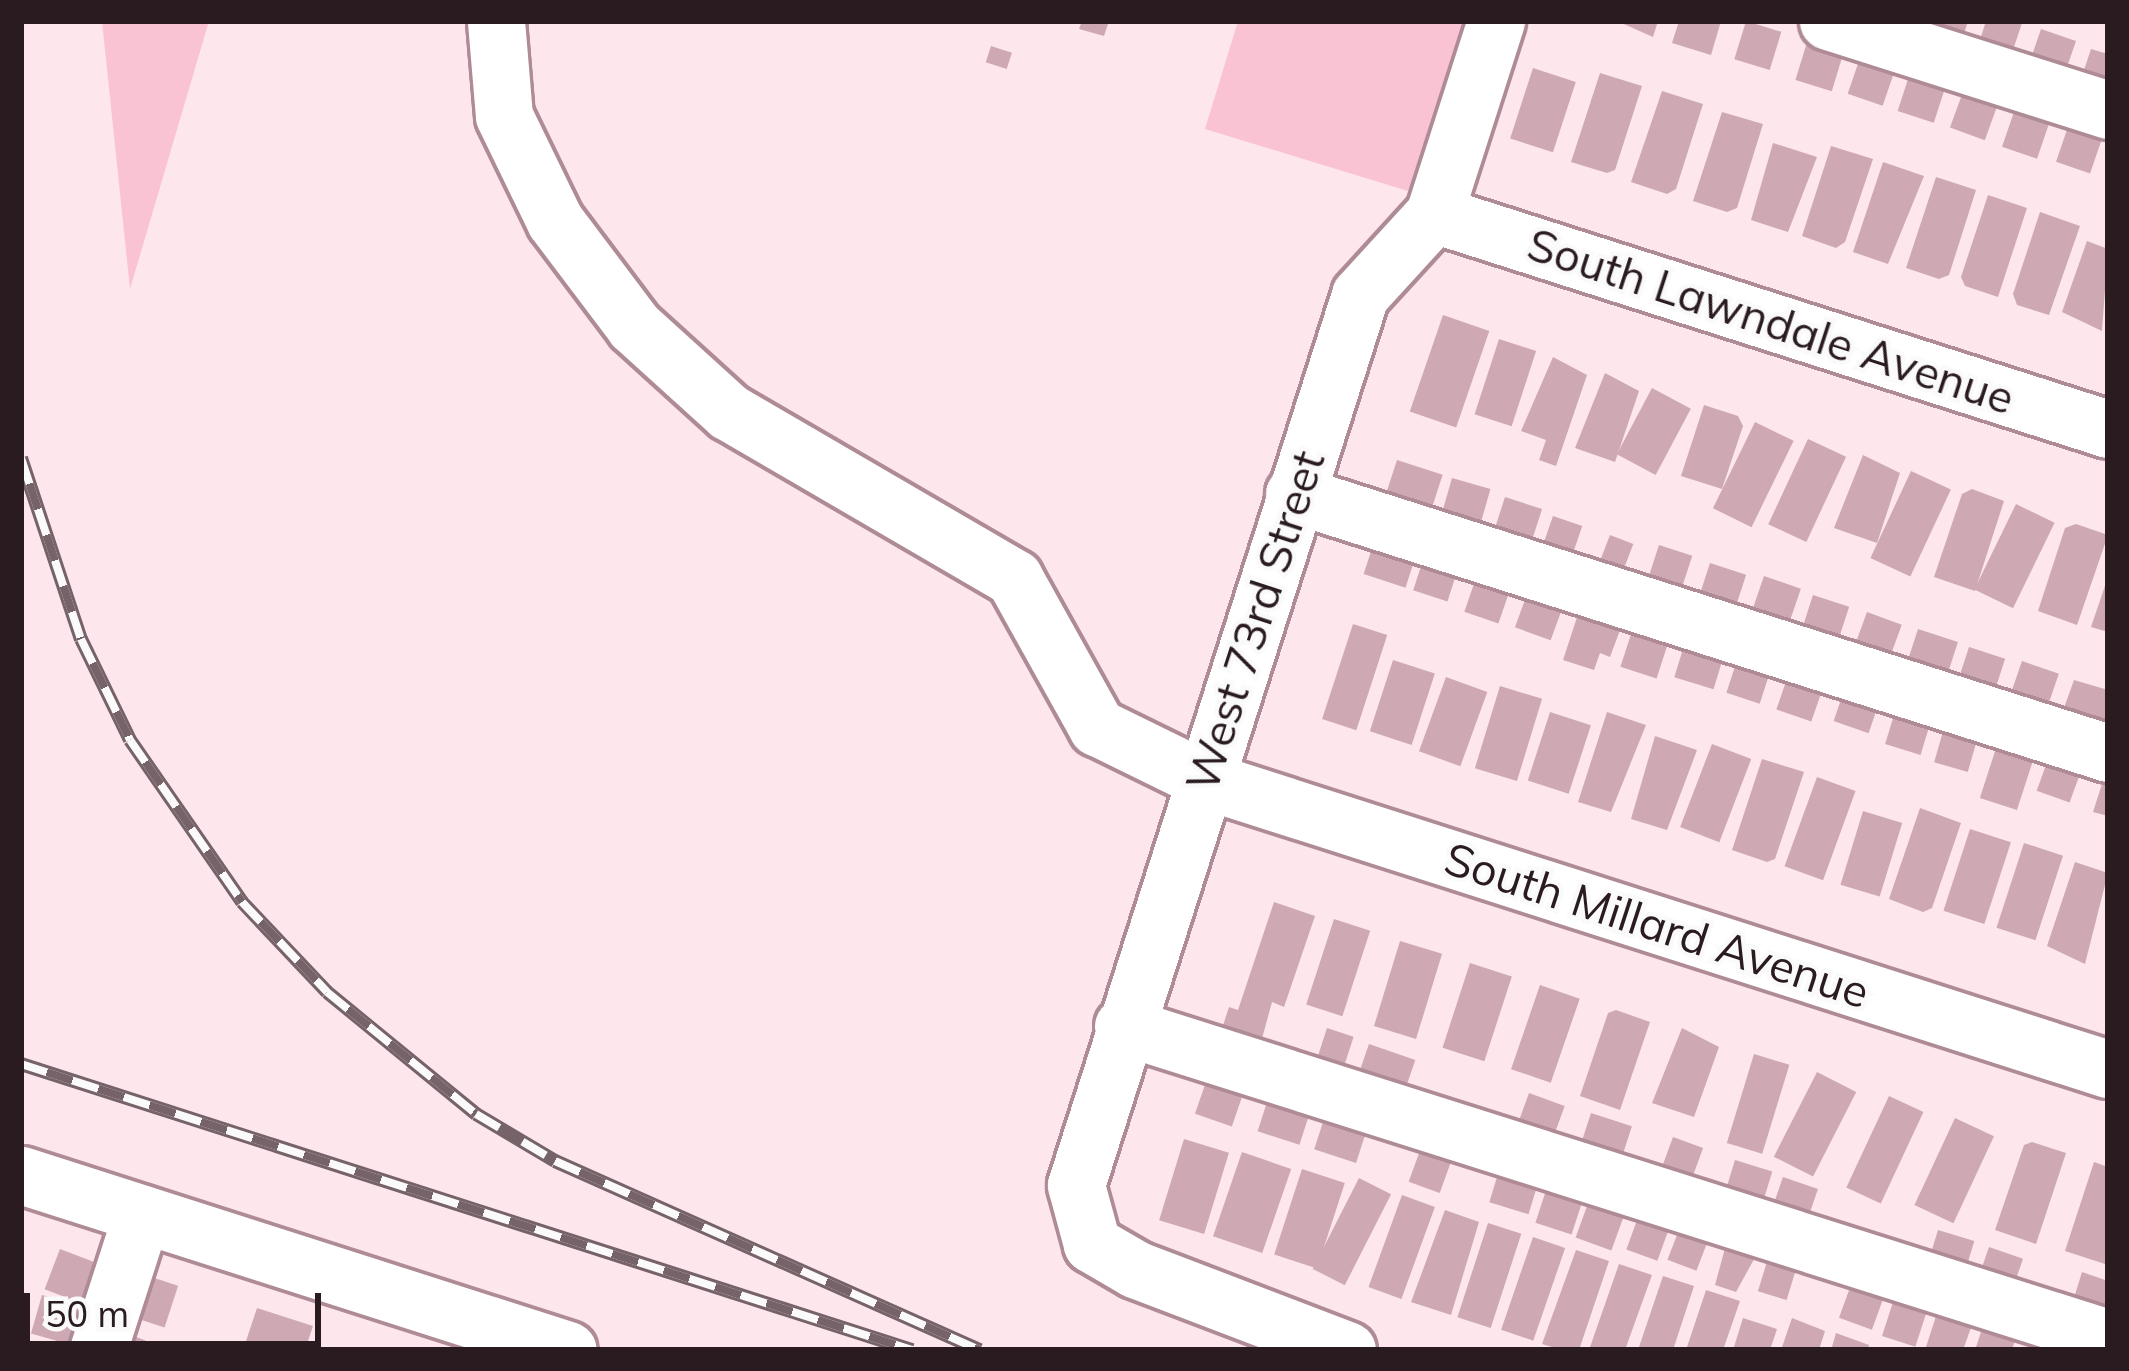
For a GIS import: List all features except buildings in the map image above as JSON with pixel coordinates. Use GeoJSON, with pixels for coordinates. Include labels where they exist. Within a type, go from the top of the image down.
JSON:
{"type":"FeatureCollection","features":[{"type":"Feature","properties":{"kind":"street","name":"South Millard Avenue"},"geometry":{"type":"LineString","coordinates":[[496,21],[503,116],[555,221],[634,326],[729,412],[1014,578],[1097,727],[1205,780],[2108,1070]]}},
{"type":"Feature","properties":{"kind":"street","name":"West 73rd Street"},"geometry":{"type":"LineString","coordinates":[[1347,1350],[1135,1269],[1091,1244],[1076,1185],[1360,295],[1434,214],[1496,21]]}},
{"type":"Feature","properties":{"kind":"street"},"geometry":{"type":"LineString","coordinates":[[1828,21],[2108,110]]}},
{"type":"Feature","properties":{"kind":"street","name":"South Lawndale Avenue"},"geometry":{"type":"LineString","coordinates":[[1434,214],[2108,429]]}},
{"type":"Feature","properties":{"kind":"street"},"geometry":{"type":"LineString","coordinates":[[1294,494],[2108,753]]}},
{"type":"Feature","properties":{"kind":"street"},"geometry":{"type":"LineString","coordinates":[[1123,1026],[2108,1338]]}},
{"type":"Feature","properties":{"kind":"street"},"geometry":{"type":"LineString","coordinates":[[21,1175],[142,1214],[426,1328],[568,1350]]}},
{"type":"Feature","properties":{"kind":"street"},"geometry":{"type":"LineString","coordinates":[[98,1350],[142,1214]]}},
{"type":"Feature","properties":{"kind":"shaded area"},"geometry":{"type":"Polygon","coordinates":[[[102,21],[209,21],[130,289],[102,21]]]}},
{"type":"Feature","properties":{"kind":"shaded area"},"geometry":{"type":"Polygon","coordinates":[[[1238,21],[1477,21],[1421,195],[1205,129],[1238,21]]]}},
{"type":"Feature","properties":{"kind":"railway"},"geometry":{"type":"LineString","coordinates":[[21,458],[81,639],[130,740],[242,902],[327,992],[476,1114],[555,1161],[980,1350]]}},
{"type":"Feature","properties":{"kind":"railway"},"geometry":{"type":"LineString","coordinates":[[21,1064],[912,1350]]}}]}
